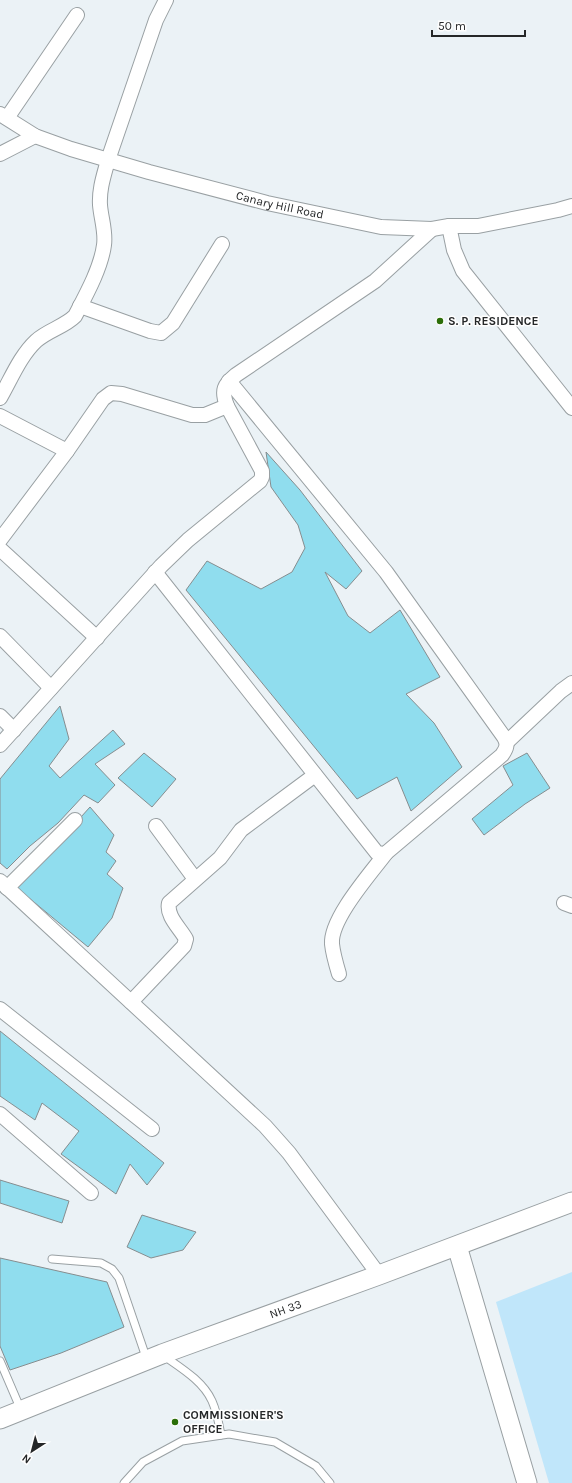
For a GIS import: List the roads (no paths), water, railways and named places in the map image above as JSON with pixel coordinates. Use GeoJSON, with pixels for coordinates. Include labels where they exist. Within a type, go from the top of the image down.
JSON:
{"type":"FeatureCollection","features":[{"type":"Feature","properties":{"kind":"main road","name":"NH 33"},"geometry":{"type":"LineString","coordinates":[[0,1419],[155,1357],[572,1202]]}},
{"type":"Feature","properties":{"kind":"main road"},"geometry":{"type":"LineString","coordinates":[[457,1246],[527,1483]]}},
{"type":"Feature","properties":{"kind":"street"},"geometry":{"type":"LineString","coordinates":[[0,398],[26,353],[36,341],[48,332],[68,322],[75,316],[100,261],[105,243],[100,192],[108,160],[156,20],[166,0]]}},
{"type":"Feature","properties":{"kind":"street"},"geometry":{"type":"LineString","coordinates":[[3,116],[77,16]]}},
{"type":"Feature","properties":{"kind":"street","name":"Canary Hill Road"},"geometry":{"type":"LineString","coordinates":[[3,116],[35,136],[108,160],[266,203],[381,227],[432,229],[449,226],[478,226],[572,206]]}},
{"type":"Feature","properties":{"kind":"street"},"geometry":{"type":"LineString","coordinates":[[0,154],[35,136]]}},
{"type":"Feature","properties":{"kind":"street"},"geometry":{"type":"LineString","coordinates":[[449,226],[454,250],[463,271],[572,408]]}},
{"type":"Feature","properties":{"kind":"street"},"geometry":{"type":"LineString","coordinates":[[0,745],[155,572],[188,540],[258,483],[262,477],[262,471],[223,396],[224,389],[229,381],[375,281],[432,229]]}},
{"type":"Feature","properties":{"kind":"street"},"geometry":{"type":"LineString","coordinates":[[80,306],[150,331],[161,333],[173,323],[222,244]]}},
{"type":"Feature","properties":{"kind":"street"},"geometry":{"type":"LineString","coordinates":[[229,381],[386,572],[507,742]]}},
{"type":"Feature","properties":{"kind":"street"},"geometry":{"type":"LineString","coordinates":[[0,540],[67,451],[103,399],[111,393],[122,394],[192,415],[205,415],[227,406]]}},
{"type":"Feature","properties":{"kind":"street"},"geometry":{"type":"LineString","coordinates":[[0,416],[67,451]]}},
{"type":"Feature","properties":{"kind":"street"},"geometry":{"type":"LineString","coordinates":[[0,549],[97,638]]}},
{"type":"Feature","properties":{"kind":"street"},"geometry":{"type":"LineString","coordinates":[[155,572],[375,852],[380,854],[386,853]]}},
{"type":"Feature","properties":{"kind":"street"},"geometry":{"type":"LineString","coordinates":[[0,636],[51,688]]}},
{"type":"Feature","properties":{"kind":"street"},"geometry":{"type":"LineString","coordinates":[[339,974],[332,943],[336,924],[345,907],[386,853],[502,755],[506,749],[507,742],[561,691],[572,683]]}},
{"type":"Feature","properties":{"kind":"street"},"geometry":{"type":"LineString","coordinates":[[0,716],[14,730]]}},
{"type":"Feature","properties":{"kind":"street"},"geometry":{"type":"LineString","coordinates":[[131,1002],[184,946],[186,940],[170,914],[168,903],[220,858],[241,830],[315,776]]}},
{"type":"Feature","properties":{"kind":"street"},"geometry":{"type":"LineString","coordinates":[[75,820],[4,885],[265,1126],[284,1147],[379,1275]]}},
{"type":"Feature","properties":{"kind":"street"},"geometry":{"type":"LineString","coordinates":[[156,826],[195,879]]}},
{"type":"Feature","properties":{"kind":"street"},"geometry":{"type":"LineString","coordinates":[[0,1009],[152,1129]]}},
{"type":"Feature","properties":{"kind":"street"},"geometry":{"type":"LineString","coordinates":[[0,1114],[91,1193]]}},
{"type":"Feature","properties":{"kind":"lane"},"geometry":{"type":"LineString","coordinates":[[52,1260],[101,1263],[112,1269],[119,1278],[155,1357],[190,1375],[203,1388],[214,1406],[221,1435]]}},
{"type":"Feature","properties":{"kind":"lane"},"geometry":{"type":"LineString","coordinates":[[0,1361],[21,1410]]}},
{"type":"Feature","properties":{"kind":"lane"},"geometry":{"type":"LineString","coordinates":[[124,1483],[143,1462],[182,1441],[229,1434],[275,1442],[316,1466],[330,1483]]}},
{"type":"Feature","properties":{"kind":"place","name":"S. P. RESIDENCE"},"geometry":{"type":"Point","coordinates":[440,321]}},
{"type":"Feature","properties":{"kind":"place","name":"COMMISSIONER'S OFFICE"},"geometry":{"type":"Point","coordinates":[175,1422]}}]}
